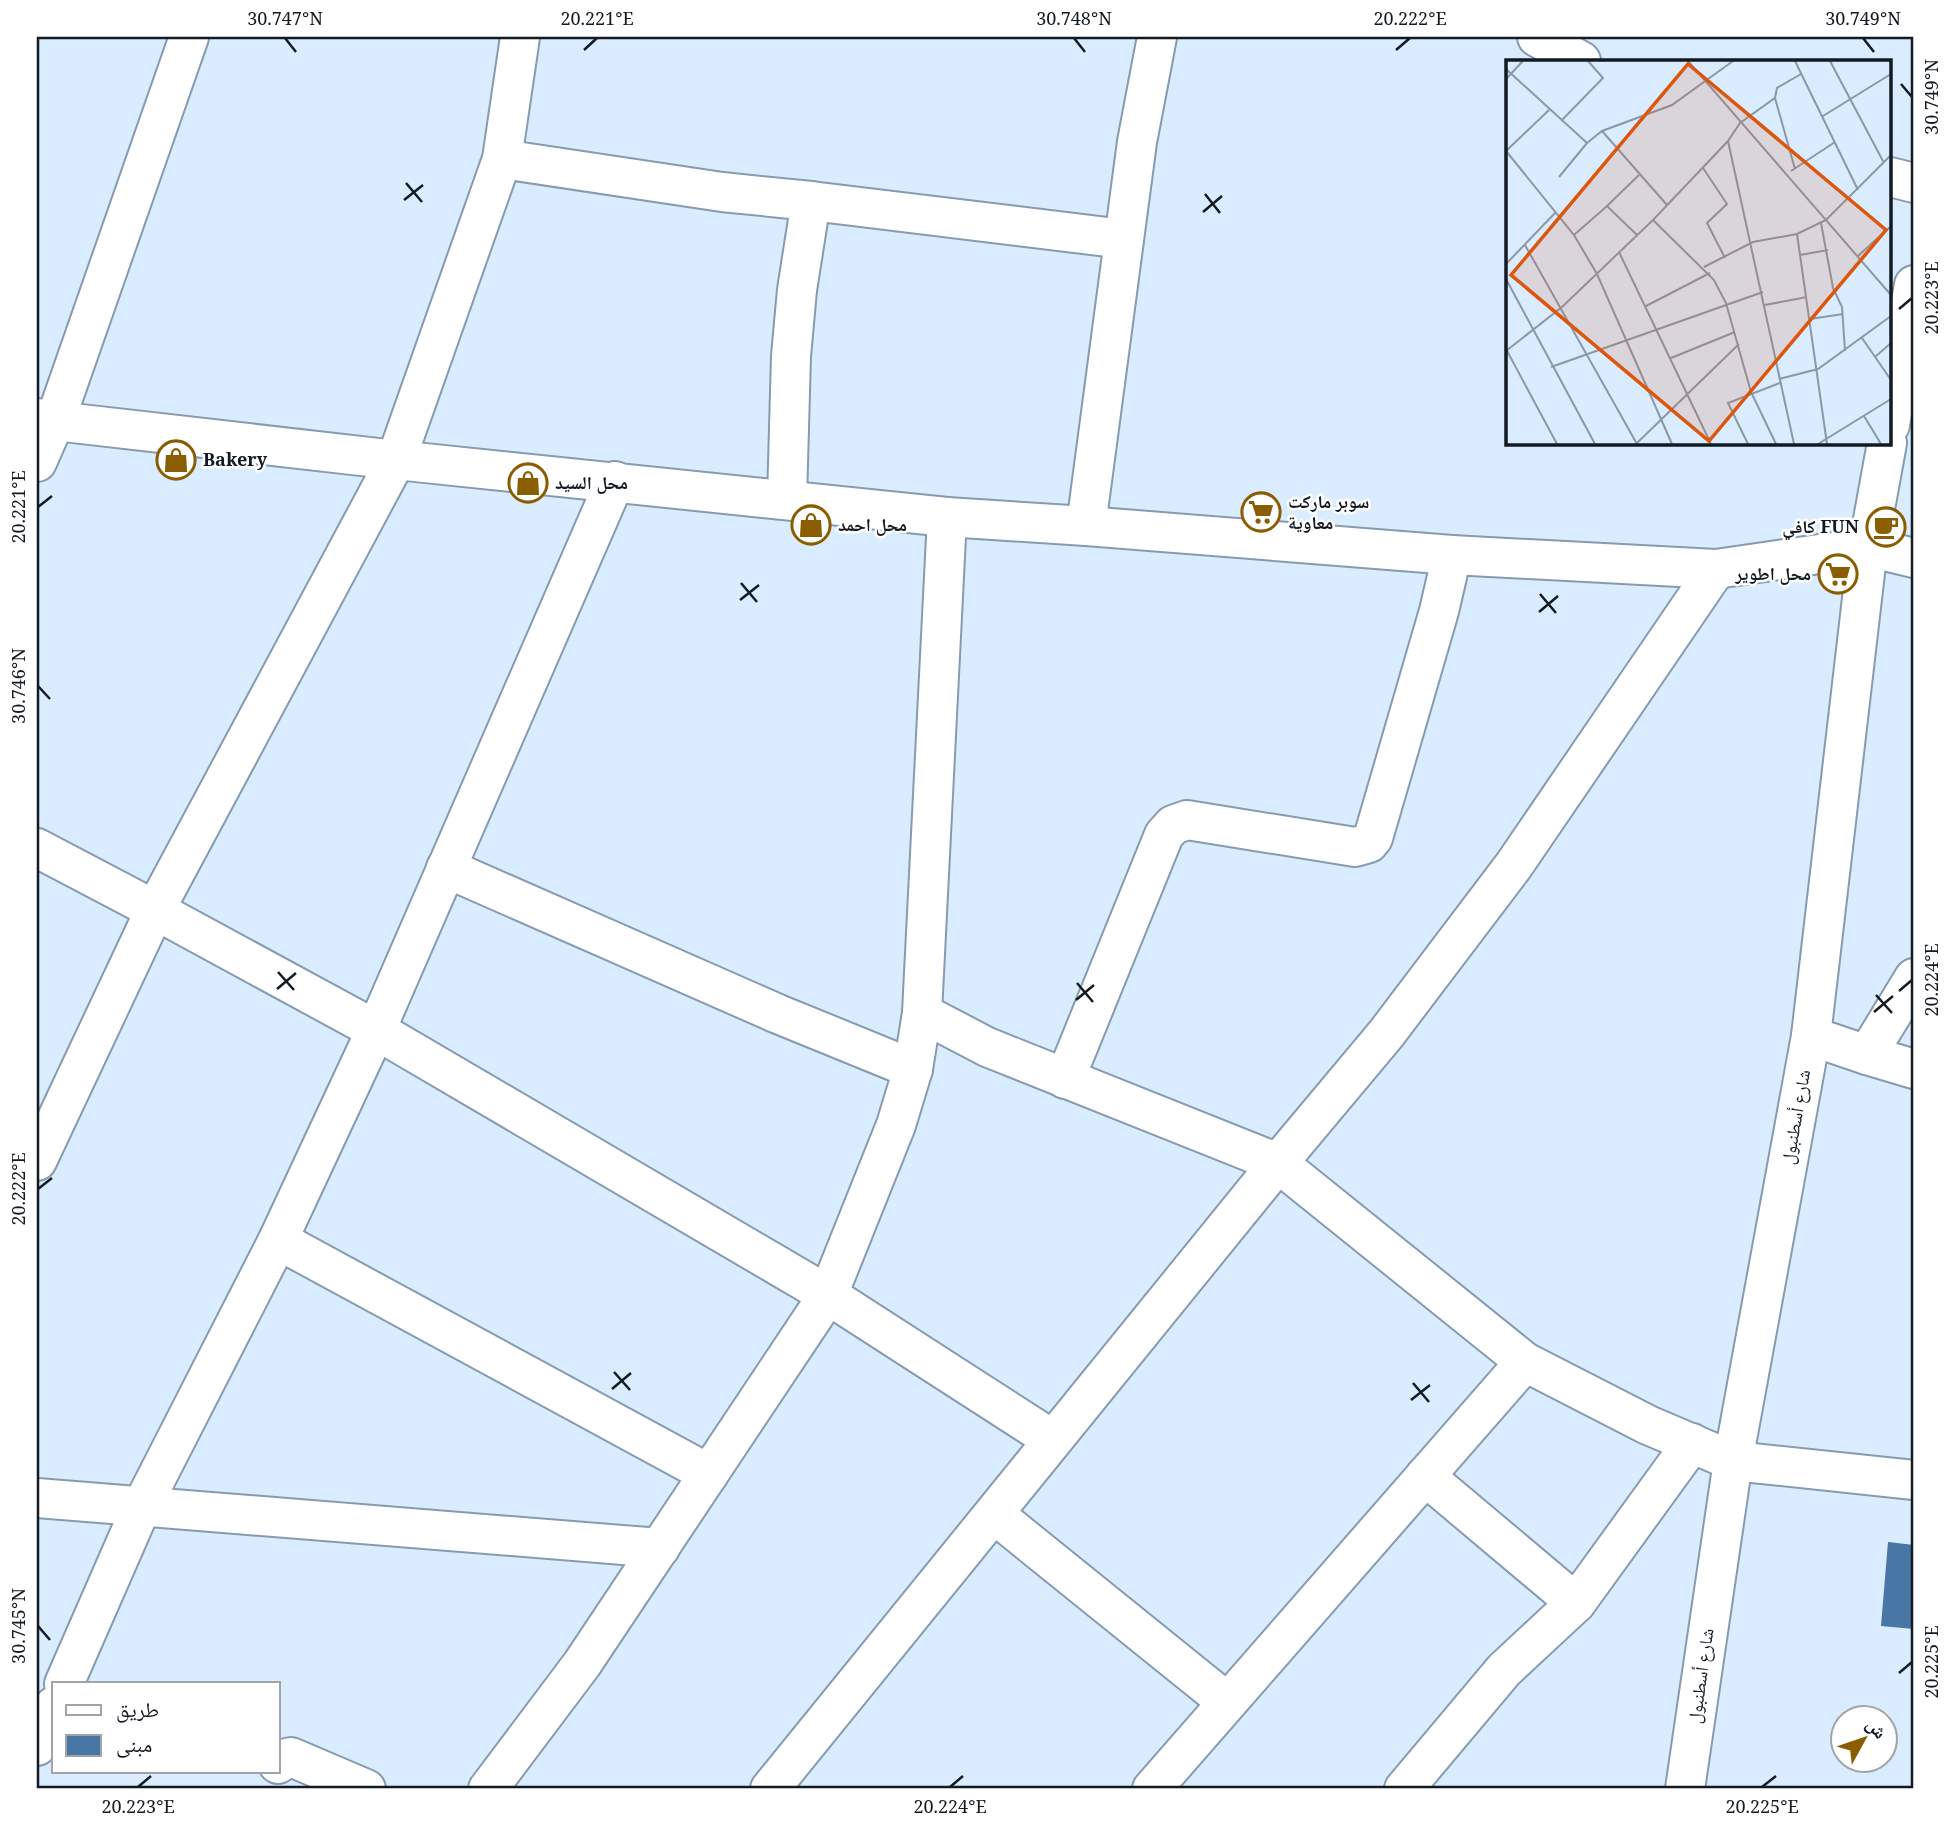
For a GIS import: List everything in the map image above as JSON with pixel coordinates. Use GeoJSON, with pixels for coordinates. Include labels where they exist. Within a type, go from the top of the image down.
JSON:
{"type":"FeatureCollection","features":[{"type":"Feature","properties":{"kind":"street"},"geometry":{"type":"LineString","coordinates":[[37,462],[46,419],[189,37]]}},
{"type":"Feature","properties":{"kind":"street"},"geometry":{"type":"LineString","coordinates":[[37,1160],[155,910],[396,460],[502,159],[520,37]]}},
{"type":"Feature","properties":{"kind":"street"},"geometry":{"type":"LineString","coordinates":[[1086,526],[1137,142],[1157,37]]}},
{"type":"Feature","properties":{"kind":"street"},"geometry":{"type":"LineString","coordinates":[[1537,37],[1579,60]]}},
{"type":"Feature","properties":{"kind":"street"},"geometry":{"type":"LineString","coordinates":[[502,159],[722,192],[1124,239]]}},
{"type":"Feature","properties":{"kind":"street"},"geometry":{"type":"LineString","coordinates":[[1892,178],[1914,183]]}},
{"type":"Feature","properties":{"kind":"street"},"geometry":{"type":"LineString","coordinates":[[787,500],[792,343],[811,201]]}},
{"type":"Feature","properties":{"kind":"street"},"geometry":{"type":"LineString","coordinates":[[1892,413],[1914,285]]}},
{"type":"Feature","properties":{"kind":"street"},"geometry":{"type":"LineString","coordinates":[[46,419],[396,460],[947,517],[1452,555],[1716,569],[1868,547],[1914,558]]}},
{"type":"Feature","properties":{"kind":"street","name":"شارع أسطنبول"},"geometry":{"type":"LineString","coordinates":[[1685,1789],[1733,1461],[1811,1036],[1868,547],[1887,444]]}},
{"type":"Feature","properties":{"kind":"street"},"geometry":{"type":"LineString","coordinates":[[65,1682],[141,1508],[278,1240],[376,1030],[615,481]]}},
{"type":"Feature","properties":{"kind":"street"},"geometry":{"type":"LineString","coordinates":[[488,1789],[582,1664],[828,1295],[896,1125],[913,1069],[922,1013],[947,517]]}},
{"type":"Feature","properties":{"kind":"street"},"geometry":{"type":"LineString","coordinates":[[1065,1079],[1164,835],[1173,825],[1187,820],[1355,847],[1369,843],[1373,838],[1439,611],[1452,555]]}},
{"type":"Feature","properties":{"kind":"street"},"geometry":{"type":"LineString","coordinates":[[769,1789],[1386,1034],[1514,865],[1716,569]]}},
{"type":"Feature","properties":{"kind":"street"},"geometry":{"type":"LineString","coordinates":[[37,848],[376,1030],[828,1295],[1054,1440]]}},
{"type":"Feature","properties":{"kind":"street"},"geometry":{"type":"LineString","coordinates":[[446,867],[778,1014],[913,1069]]}},
{"type":"Feature","properties":{"kind":"street"},"geometry":{"type":"LineString","coordinates":[[1867,1055],[1914,978]]}},
{"type":"Feature","properties":{"kind":"street"},"geometry":{"type":"LineString","coordinates":[[922,1013],[987,1047],[1278,1163],[1525,1362],[1648,1425],[1733,1461],[1914,1480]]}},
{"type":"Feature","properties":{"kind":"street"},"geometry":{"type":"LineString","coordinates":[[1811,1036],[1914,1069]]}},
{"type":"Feature","properties":{"kind":"street"},"geometry":{"type":"LineString","coordinates":[[278,1240],[709,1474]]}},
{"type":"Feature","properties":{"kind":"street"},"geometry":{"type":"LineString","coordinates":[[1152,1789],[1525,1362]]}},
{"type":"Feature","properties":{"kind":"street"},"geometry":{"type":"LineString","coordinates":[[1404,1789],[1504,1670],[1576,1603],[1692,1443]]}},
{"type":"Feature","properties":{"kind":"street"},"geometry":{"type":"LineString","coordinates":[[1425,1476],[1576,1603]]}},
{"type":"Feature","properties":{"kind":"street"},"geometry":{"type":"LineString","coordinates":[[37,1498],[660,1548]]}},
{"type":"Feature","properties":{"kind":"street"},"geometry":{"type":"LineString","coordinates":[[993,1514],[1227,1702]]}},
{"type":"Feature","properties":{"kind":"street"},"geometry":{"type":"LineString","coordinates":[[37,1746],[52,1711]]}},
{"type":"Feature","properties":{"kind":"street"},"geometry":{"type":"LineString","coordinates":[[280,1762],[291,1757],[366,1789]]}},
{"type":"Feature","properties":{"kind":"building"},"geometry":{"type":"Polygon","coordinates":[[[1888,1542],[1914,1545],[1914,1629],[1881,1626],[1888,1542]]]}},
{"type":"Feature","properties":{"kind":"place","name":"Bakery"},"geometry":{"type":"Point","coordinates":[176,460]}},
{"type":"Feature","properties":{"kind":"place","name":"محل السيد"},"geometry":{"type":"Point","coordinates":[528,483]}},
{"type":"Feature","properties":{"kind":"place","name":"سوبر ماركت معاوية"},"geometry":{"type":"Point","coordinates":[1261,512]}},
{"type":"Feature","properties":{"kind":"place","name":"محل احمد"},"geometry":{"type":"Point","coordinates":[811,525]}},
{"type":"Feature","properties":{"kind":"place","name":"كافي FUN"},"geometry":{"type":"Point","coordinates":[1886,527]}},
{"type":"Feature","properties":{"kind":"place","name":"محل اطوير"},"geometry":{"type":"Point","coordinates":[1838,574]}}]}
